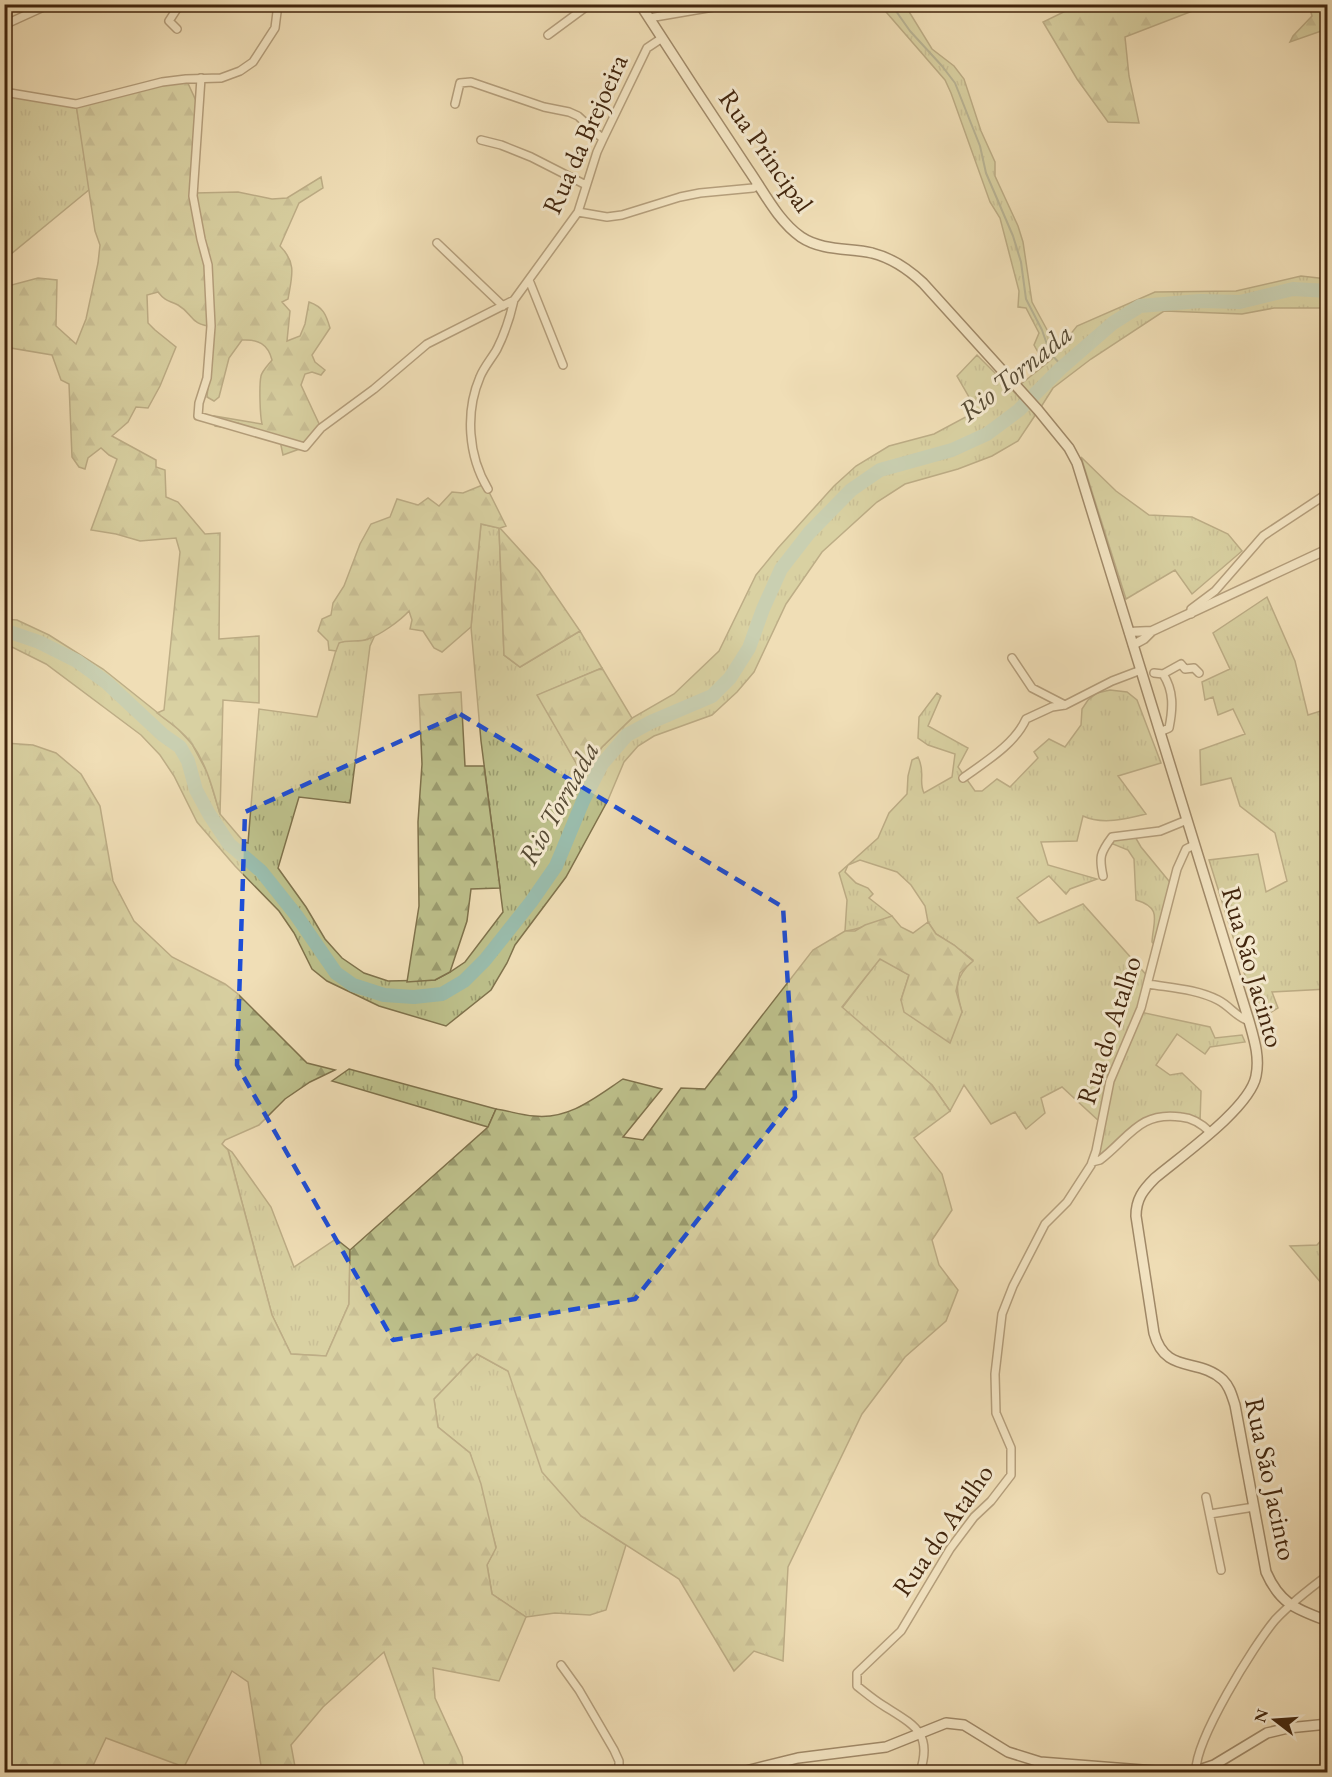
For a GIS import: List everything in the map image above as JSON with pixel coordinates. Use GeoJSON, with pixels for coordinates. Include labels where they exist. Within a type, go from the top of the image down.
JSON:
{"type":"FeatureCollection","features":[{"type":"Feature","properties":{"kind":"main road","name":"Rua Principal"},"geometry":{"type":"LineString","coordinates":[[640,4],[759,185],[789,226],[808,241],[877,255],[894,261],[911,272],[1038,410]]}},
{"type":"Feature","properties":{"kind":"main road","name":"Rua São Jacinto"},"geometry":{"type":"LineString","coordinates":[[1038,410],[1069,448],[1077,463],[1257,1052],[1256,1079],[1240,1105],[1142,1191],[1137,1204],[1136,1216],[1157,1345],[1164,1355],[1174,1362],[1210,1372],[1228,1386],[1235,1405],[1266,1572],[1278,1594],[1290,1605]]}},
{"type":"Feature","properties":{"kind":"main road"},"geometry":{"type":"LineString","coordinates":[[1290,1605],[1328,1621]]}},
{"type":"Feature","properties":{"kind":"main road"},"geometry":{"type":"LineString","coordinates":[[742,1773],[798,1758],[876,1749],[940,1724],[957,1723],[974,1729],[1008,1752],[1032,1760],[1168,1772],[1196,1772],[1214,1765],[1267,1733],[1288,1728],[1328,1724]]}},
{"type":"Feature","properties":{"kind":"street"},"geometry":{"type":"LineString","coordinates":[[4,25],[50,4]]}},
{"type":"Feature","properties":{"kind":"street"},"geometry":{"type":"LineString","coordinates":[[177,29],[169,21],[180,4]]}},
{"type":"Feature","properties":{"kind":"street"},"geometry":{"type":"LineString","coordinates":[[4,92],[76,104],[162,82],[221,78],[240,71],[253,62],[275,28],[278,4]]}},
{"type":"Feature","properties":{"kind":"street"},"geometry":{"type":"LineString","coordinates":[[548,35],[590,4]]}},
{"type":"Feature","properties":{"kind":"street"},"geometry":{"type":"LineString","coordinates":[[649,18],[731,4]]}},
{"type":"Feature","properties":{"kind":"street","name":"Rua da Brejoeira"},"geometry":{"type":"LineString","coordinates":[[201,78],[193,196],[208,265],[211,326],[207,378],[199,403],[198,416],[305,447],[321,428],[374,389],[427,344],[514,300],[578,212],[603,139],[647,48],[662,38]]}},
{"type":"Feature","properties":{"kind":"street"},"geometry":{"type":"LineString","coordinates":[[455,104],[460,83],[478,84],[544,107],[569,112],[578,116],[603,139]]}},
{"type":"Feature","properties":{"kind":"street"},"geometry":{"type":"LineString","coordinates":[[481,140],[531,157],[586,185]]}},
{"type":"Feature","properties":{"kind":"street"},"geometry":{"type":"LineString","coordinates":[[578,212],[607,217],[621,215],[680,196],[753,188],[759,185]]}},
{"type":"Feature","properties":{"kind":"street"},"geometry":{"type":"LineString","coordinates":[[437,243],[503,306]]}},
{"type":"Feature","properties":{"kind":"street"},"geometry":{"type":"LineString","coordinates":[[529,280],[563,365]]}},
{"type":"Feature","properties":{"kind":"street"},"geometry":{"type":"LineString","coordinates":[[488,489],[474,454],[469,427],[480,376],[497,350],[508,326],[514,300]]}},
{"type":"Feature","properties":{"kind":"street"},"geometry":{"type":"LineString","coordinates":[[1191,614],[1194,605],[1215,591],[1263,536],[1328,493]]}},
{"type":"Feature","properties":{"kind":"street"},"geometry":{"type":"LineString","coordinates":[[1129,632],[1152,631],[1328,549]]}},
{"type":"Feature","properties":{"kind":"street"},"geometry":{"type":"LineString","coordinates":[[1133,645],[1152,631]]}},
{"type":"Feature","properties":{"kind":"street"},"geometry":{"type":"LineString","coordinates":[[1012,658],[1032,688],[1065,705]]}},
{"type":"Feature","properties":{"kind":"street"},"geometry":{"type":"LineString","coordinates":[[1154,673],[1163,674],[1181,664],[1185,669],[1194,668],[1199,673]]}},
{"type":"Feature","properties":{"kind":"street"},"geometry":{"type":"LineString","coordinates":[[963,778],[1012,738],[1022,728],[1026,719],[1065,705],[1112,681],[1141,670]]}},
{"type":"Feature","properties":{"kind":"street"},"geometry":{"type":"LineString","coordinates":[[1160,732],[1168,728],[1172,715],[1169,683],[1163,674]]}},
{"type":"Feature","properties":{"kind":"street"},"geometry":{"type":"LineString","coordinates":[[1103,876],[1101,850],[1112,837],[1160,831],[1186,820]]}},
{"type":"Feature","properties":{"kind":"street","name":"Rua do Atalho"},"geometry":{"type":"LineString","coordinates":[[920,1733],[857,1686],[857,1673],[901,1631],[950,1549],[974,1517],[991,1501],[1011,1475],[1011,1448],[996,1413],[995,1374],[1002,1314],[1013,1286],[1045,1224],[1067,1202],[1092,1162],[1110,1082],[1142,1008],[1149,984],[1177,869],[1186,849],[1194,845]]}},
{"type":"Feature","properties":{"kind":"street"},"geometry":{"type":"LineString","coordinates":[[1149,984],[1203,993],[1221,1001],[1241,1018],[1249,1021]]}},
{"type":"Feature","properties":{"kind":"street"},"geometry":{"type":"LineString","coordinates":[[1092,1162],[1100,1160],[1139,1124],[1154,1117],[1169,1115],[1186,1118],[1203,1125],[1210,1132]]}},
{"type":"Feature","properties":{"kind":"street"},"geometry":{"type":"LineString","coordinates":[[1206,1497],[1221,1570]]}},
{"type":"Feature","properties":{"kind":"street"},"geometry":{"type":"LineString","coordinates":[[1210,1514],[1254,1507]]}},
{"type":"Feature","properties":{"kind":"street"},"geometry":{"type":"LineString","coordinates":[[1196,1772],[1199,1752],[1218,1709],[1244,1666],[1273,1623],[1290,1605],[1328,1575]]}},
{"type":"Feature","properties":{"kind":"street"},"geometry":{"type":"LineString","coordinates":[[561,1665],[579,1690],[614,1750],[619,1761],[619,1773]]}},
{"type":"Feature","properties":{"kind":"street"},"geometry":{"type":"LineString","coordinates":[[920,1733],[925,1748],[920,1773]]}},
{"type":"Feature","properties":{"kind":"highlighted area"},"geometry":{"type":"Polygon","coordinates":[[[460,714],[783,907],[795,1097],[635,1299],[393,1340],[237,1065],[245,812],[460,714]]]}},
{"type":"Feature","properties":{"kind":"green space"},"geometry":{"type":"Polygon","coordinates":[[[880,5],[905,5],[932,49],[954,66],[964,79],[981,131],[995,162],[995,176],[1023,242],[1032,302],[1058,350],[1077,326],[1155,292],[1236,291],[1301,276],[1327,279],[1327,308],[1274,308],[1242,314],[1164,311],[1091,359],[1053,388],[1041,407],[1021,384],[1052,359],[1039,354],[1034,345],[1039,333],[1026,308],[1018,307],[1019,291],[1000,218],[990,202],[951,93],[945,80],[880,5]]]}},
{"type":"Feature","properties":{"kind":"green space"},"geometry":{"type":"Polygon","coordinates":[[[1075,5],[1208,5],[1125,37],[1129,76],[1139,123],[1108,122],[1077,79],[1043,22],[1075,5]]]}},
{"type":"Feature","properties":{"kind":"green space"},"geometry":{"type":"Polygon","coordinates":[[[1309,5],[1325,5],[1327,29],[1290,42],[1312,16],[1309,5]]]}},
{"type":"Feature","properties":{"kind":"green space"},"geometry":{"type":"Polygon","coordinates":[[[186,79],[197,103],[195,193],[238,192],[272,199],[287,198],[321,177],[323,188],[299,203],[280,246],[289,258],[292,270],[288,299],[282,302],[290,311],[287,341],[300,336],[309,302],[318,306],[323,312],[330,328],[312,355],[315,362],[325,370],[321,375],[312,372],[305,374],[301,385],[321,428],[305,447],[283,455],[279,436],[215,426],[214,416],[262,424],[261,376],[272,360],[265,346],[253,340],[242,340],[229,358],[219,397],[214,401],[207,397],[214,327],[200,324],[158,292],[147,295],[148,323],[176,347],[148,408],[136,407],[128,422],[112,436],[156,460],[156,467],[165,470],[166,497],[178,502],[205,534],[220,533],[219,639],[259,636],[259,703],[223,700],[220,814],[202,760],[184,735],[157,713],[164,710],[180,552],[176,538],[140,541],[91,530],[117,459],[101,448],[88,458],[85,469],[79,467],[72,457],[69,384],[61,380],[52,355],[5,347],[4,287],[38,278],[57,280],[56,326],[76,344],[86,319],[100,245],[95,231],[76,104],[186,79]]]}},
{"type":"Feature","properties":{"kind":"green space"},"geometry":{"type":"Polygon","coordinates":[[[5,93],[76,104],[90,189],[5,259],[5,93]]]}},
{"type":"Feature","properties":{"kind":"green space"},"geometry":{"type":"Polygon","coordinates":[[[977,355],[1036,414],[1018,441],[992,456],[958,469],[905,484],[877,502],[822,552],[786,604],[754,672],[737,692],[712,715],[654,736],[638,746],[624,762],[608,800],[566,877],[515,945],[491,990],[446,1026],[379,1006],[327,981],[312,969],[294,933],[279,911],[235,866],[197,822],[174,776],[160,755],[141,735],[46,664],[12,647],[5,646],[4,619],[17,620],[49,635],[103,669],[178,729],[192,744],[208,774],[220,814],[244,842],[248,843],[259,709],[317,717],[338,643],[370,638],[375,635],[370,646],[350,803],[299,797],[278,868],[306,907],[325,939],[342,958],[364,973],[388,981],[435,980],[465,962],[503,912],[481,741],[471,627],[481,524],[499,528],[504,655],[520,667],[580,631],[602,668],[538,695],[583,775],[602,747],[632,718],[674,694],[719,651],[756,575],[834,486],[856,466],[889,446],[934,434],[977,411],[957,376],[977,355]]]}},
{"type":"Feature","properties":{"kind":"green space"},"geometry":{"type":"Polygon","coordinates":[[[1081,457],[1116,491],[1149,515],[1192,517],[1228,534],[1242,551],[1192,594],[1175,570],[1126,599],[1081,457]]]}},
{"type":"Feature","properties":{"kind":"green space"},"geometry":{"type":"Polygon","coordinates":[[[485,484],[506,526],[500,528],[539,571],[580,631],[520,667],[504,655],[499,528],[481,524],[471,627],[442,652],[434,648],[423,631],[410,629],[412,620],[409,611],[390,627],[373,637],[361,641],[342,642],[339,643],[336,651],[329,650],[328,641],[318,631],[322,619],[331,615],[333,603],[344,586],[360,544],[371,524],[390,517],[397,499],[418,505],[428,498],[439,506],[452,492],[463,493],[485,484]]]}},
{"type":"Feature","properties":{"kind":"green space"},"geometry":{"type":"Polygon","coordinates":[[[1267,597],[1295,661],[1308,715],[1327,709],[1328,989],[1272,992],[1278,1008],[1265,1016],[1248,985],[1209,860],[1258,854],[1266,892],[1287,881],[1275,833],[1240,806],[1231,778],[1201,785],[1200,750],[1245,734],[1233,709],[1218,715],[1213,697],[1205,700],[1202,682],[1230,669],[1213,633],[1267,597]]]}},
{"type":"Feature","properties":{"kind":"green space"},"geometry":{"type":"Polygon","coordinates":[[[602,668],[632,718],[602,747],[583,775],[537,695],[602,668]]]}},
{"type":"Feature","properties":{"kind":"green space"},"geometry":{"type":"Polygon","coordinates":[[[1110,690],[1127,692],[1137,700],[1161,763],[1118,776],[1146,814],[1106,821],[1083,816],[1077,841],[1041,842],[1048,865],[1097,879],[1070,889],[1066,894],[1049,876],[1017,898],[1039,923],[1083,904],[1150,979],[1140,1012],[1210,1027],[1215,1038],[1242,1035],[1245,1042],[1210,1047],[1205,1054],[1177,1034],[1156,1065],[1170,1075],[1182,1073],[1201,1091],[1200,1123],[1186,1118],[1154,1117],[1092,1162],[1101,1123],[1062,1087],[1041,1098],[1045,1113],[1026,1129],[1015,1112],[991,1124],[964,1085],[950,1111],[932,1085],[842,1008],[880,958],[909,975],[901,1000],[962,1012],[957,990],[959,978],[973,960],[936,934],[928,922],[925,906],[911,885],[897,872],[860,860],[848,865],[845,872],[856,883],[868,888],[873,894],[869,898],[892,916],[876,923],[845,931],[847,900],[839,873],[878,838],[889,813],[907,794],[912,760],[918,757],[924,793],[952,777],[955,754],[928,745],[918,738],[919,717],[937,693],[941,696],[928,726],[968,748],[958,767],[975,791],[982,791],[997,779],[1010,787],[1038,758],[1034,752],[1049,739],[1065,747],[1081,725],[1082,709],[1088,700],[1097,693],[1110,690]]]}},
{"type":"Feature","properties":{"kind":"green space"},"geometry":{"type":"Polygon","coordinates":[[[461,692],[465,766],[484,766],[500,888],[471,889],[467,921],[450,972],[435,980],[407,982],[419,906],[418,822],[422,764],[419,695],[461,692]]]}},
{"type":"Feature","properties":{"kind":"green space"},"geometry":{"type":"Polygon","coordinates":[[[5,743],[33,745],[56,753],[81,774],[100,806],[113,881],[134,921],[172,957],[225,984],[238,994],[307,1063],[335,1070],[310,1082],[285,1099],[259,1125],[225,1140],[222,1144],[228,1150],[272,1315],[291,1354],[326,1356],[349,1304],[350,1250],[488,1127],[496,1109],[534,1116],[559,1114],[582,1106],[623,1079],[662,1089],[623,1137],[643,1140],[681,1088],[705,1089],[813,950],[845,931],[855,931],[865,925],[892,916],[901,927],[913,933],[928,922],[936,934],[973,961],[960,973],[956,991],[962,1012],[950,1043],[904,1012],[901,1000],[909,975],[880,959],[842,1007],[932,1085],[950,1111],[914,1138],[942,1174],[952,1210],[932,1240],[939,1265],[958,1290],[946,1321],[905,1357],[862,1414],[788,1567],[783,1661],[754,1651],[734,1671],[679,1579],[581,1516],[542,1472],[508,1371],[477,1354],[434,1399],[438,1427],[470,1453],[481,1484],[496,1548],[487,1565],[492,1594],[526,1617],[499,1681],[433,1668],[435,1698],[462,1757],[464,1772],[427,1772],[384,1652],[323,1707],[291,1745],[296,1772],[262,1772],[248,1682],[232,1671],[184,1767],[106,1738],[90,1772],[5,1772],[5,743]]]}},
{"type":"Feature","properties":{"kind":"green space"},"geometry":{"type":"Polygon","coordinates":[[[1134,835],[1173,886],[1158,948],[1152,942],[1153,911],[1144,903],[1136,900],[1134,859],[1128,850],[1108,842],[1112,837],[1134,835]]]}},
{"type":"Feature","properties":{"kind":"green space"},"geometry":{"type":"Polygon","coordinates":[[[349,1069],[496,1109],[488,1127],[332,1081],[349,1069]]]}},
{"type":"Feature","properties":{"kind":"green space"},"geometry":{"type":"Polygon","coordinates":[[[222,1145],[232,1152],[271,1207],[294,1267],[336,1239],[350,1250],[349,1304],[326,1356],[291,1354],[272,1315],[228,1150],[222,1145]]]}},
{"type":"Feature","properties":{"kind":"green space"},"geometry":{"type":"Polygon","coordinates":[[[1327,1234],[1327,1297],[1322,1284],[1290,1246],[1317,1245],[1327,1234]]]}},
{"type":"Feature","properties":{"kind":"green space"},"geometry":{"type":"Polygon","coordinates":[[[477,1354],[508,1371],[581,1516],[626,1545],[606,1610],[590,1615],[555,1613],[526,1617],[492,1594],[487,1565],[496,1547],[470,1453],[438,1427],[434,1399],[477,1354]]]}},
{"type":"Feature","properties":{"kind":"waterway"},"geometry":{"type":"LineString","coordinates":[[891,4],[910,31],[955,83],[980,146],[986,173],[1013,236],[1021,262],[1026,299],[1042,330],[1050,353],[1062,366]]}},
{"type":"Feature","properties":{"kind":"waterway","name":"Rio Tornada"},"geometry":{"type":"LineString","coordinates":[[4,630],[39,642],[77,661],[106,682],[163,735],[180,747],[188,761],[196,790],[229,844],[261,871],[296,915],[336,973],[353,985],[384,995],[414,997],[442,994],[464,981],[485,960],[531,902],[556,866],[583,801],[602,764],[627,735],[651,722],[712,696],[730,678],[749,648],[781,569],[809,533],[851,490],[880,470],[952,450],[987,434],[1019,410],[1060,369],[1113,323],[1140,306],[1200,301],[1240,302],[1293,289],[1328,291]]}}]}
